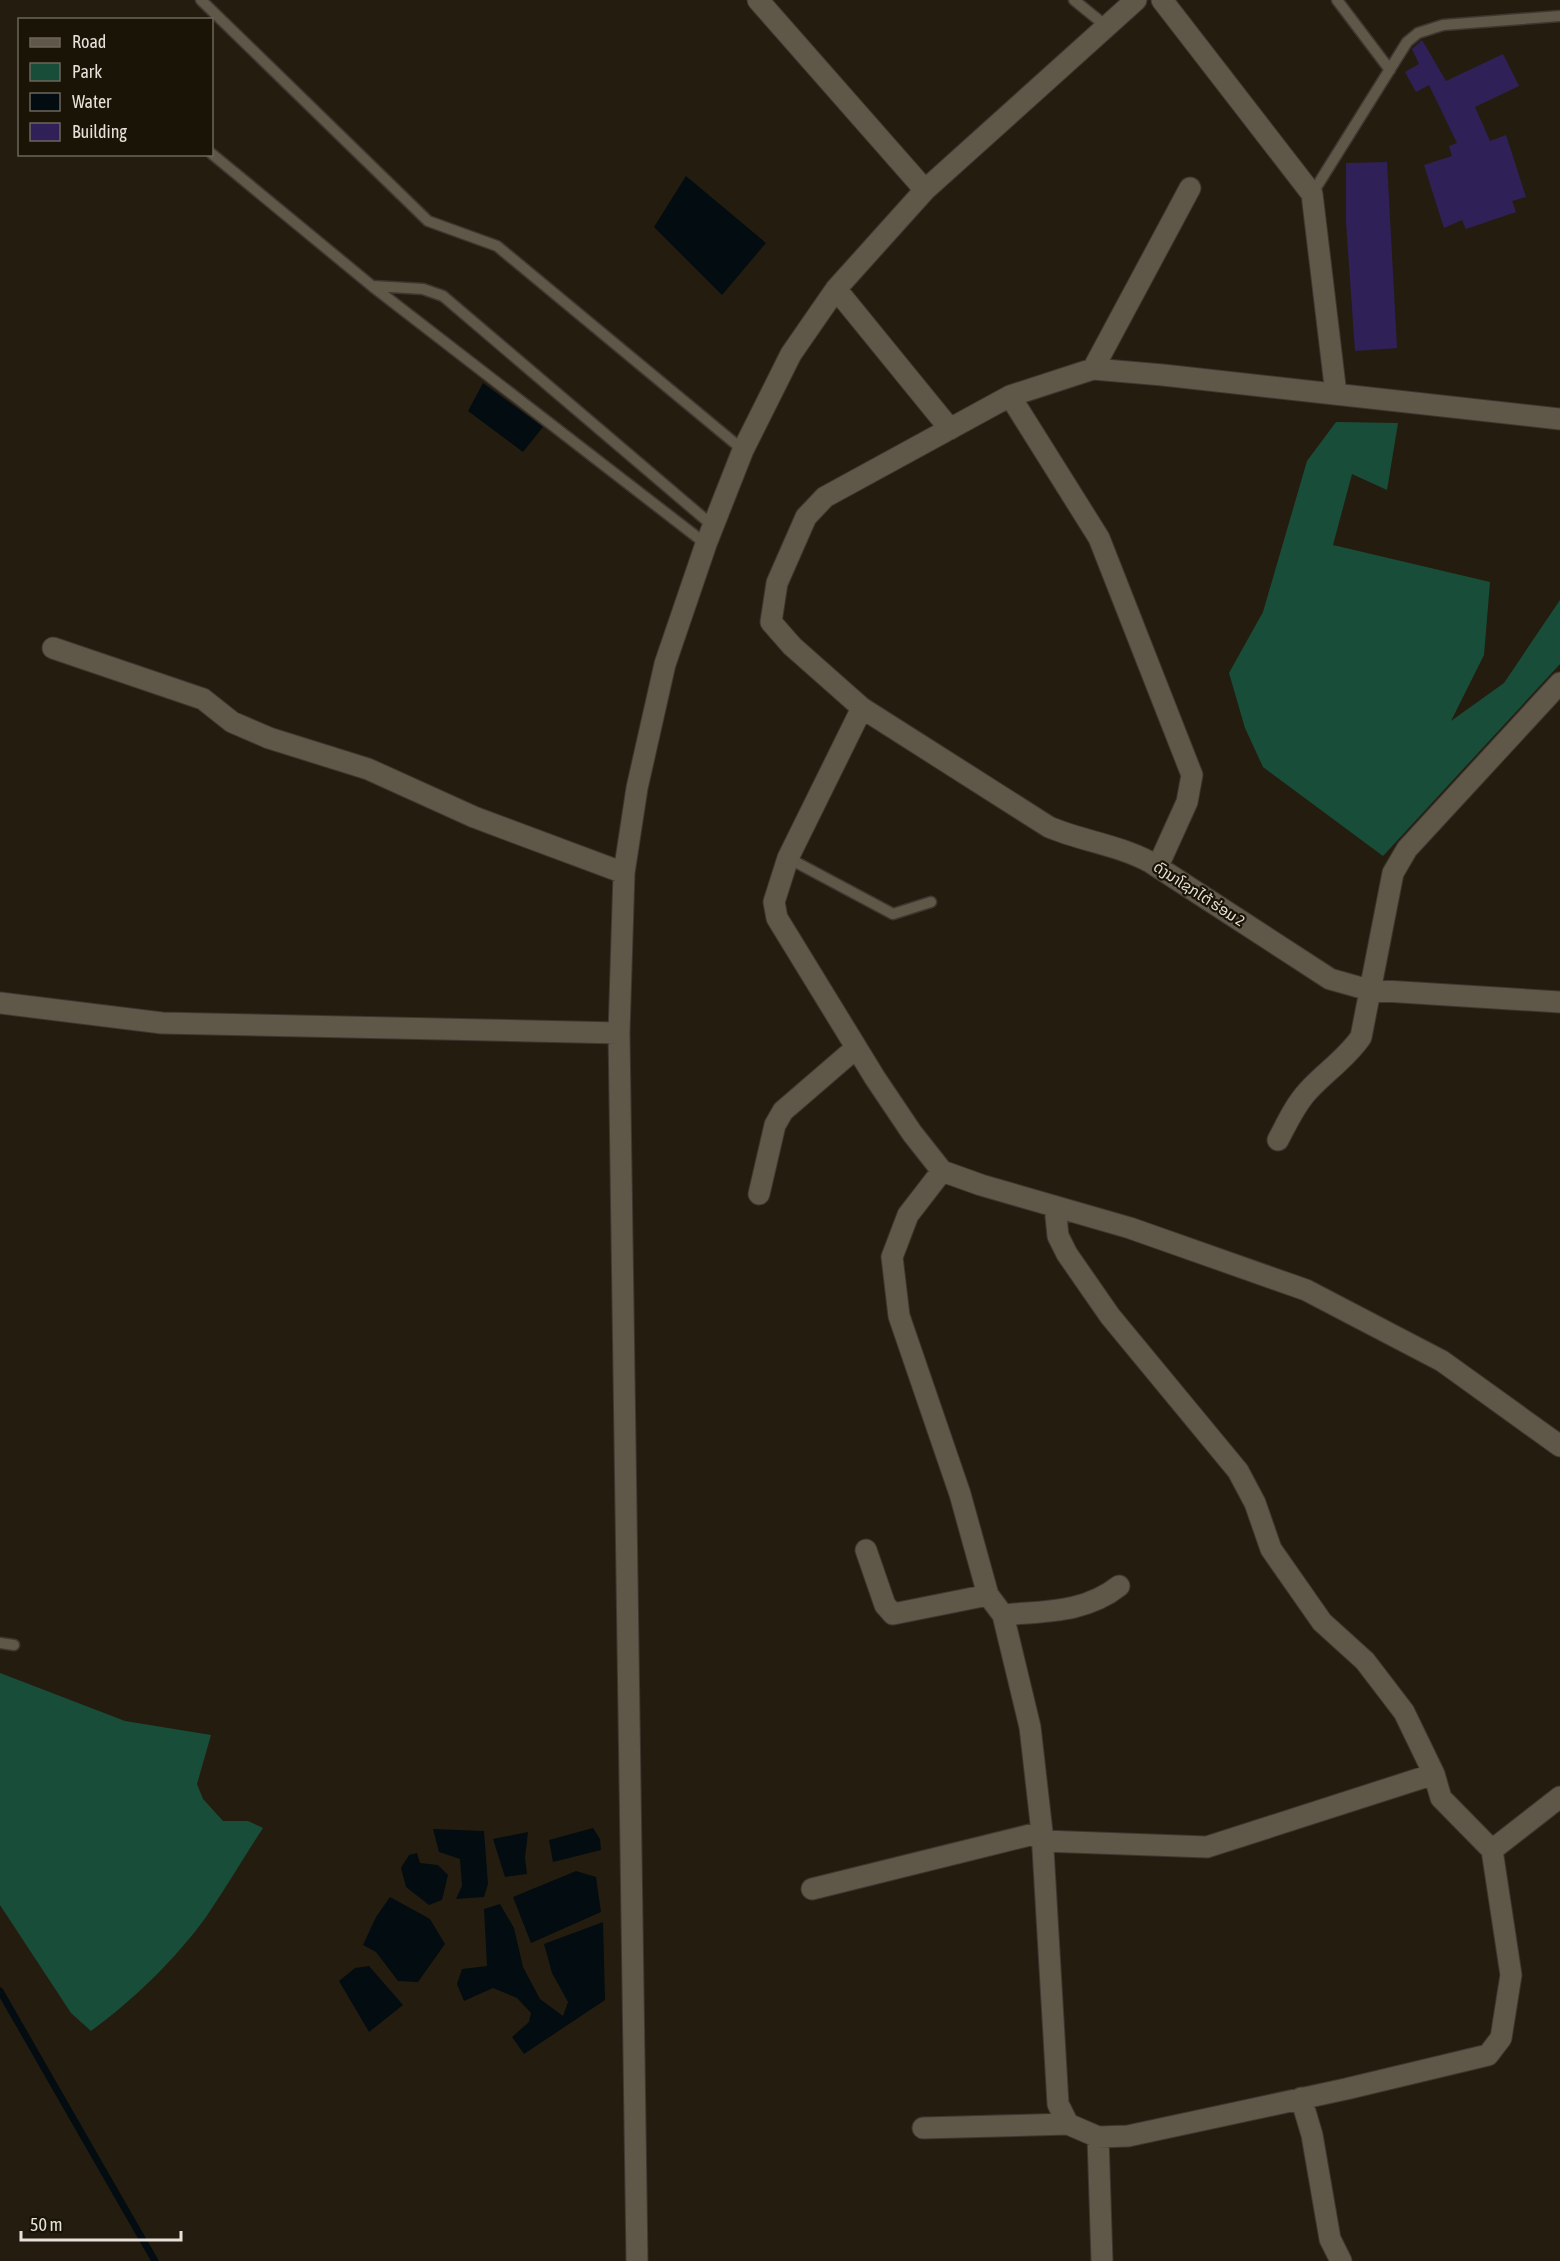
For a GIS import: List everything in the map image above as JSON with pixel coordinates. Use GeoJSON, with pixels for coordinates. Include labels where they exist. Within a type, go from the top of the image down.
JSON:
{"type":"FeatureCollection","features":[{"type":"Feature","properties":{"kind":"street"},"geometry":{"type":"LineString","coordinates":[[758,0],[925,190]]}},
{"type":"Feature","properties":{"kind":"street"},"geometry":{"type":"LineString","coordinates":[[637,2261],[619,1033],[624,873],[638,788],[665,664],[710,535],[743,450],[791,354],[836,289],[925,190],[1136,0]]}},
{"type":"Feature","properties":{"kind":"street"},"geometry":{"type":"LineString","coordinates":[[1162,0],[1312,194],[1336,394]]}},
{"type":"Feature","properties":{"kind":"street"},"geometry":{"type":"LineString","coordinates":[[1092,369],[1190,188]]}},
{"type":"Feature","properties":{"kind":"street"},"geometry":{"type":"LineString","coordinates":[[836,289],[950,429],[1010,396],[1092,369],[1560,419]]}},
{"type":"Feature","properties":{"kind":"street"},"geometry":{"type":"LineString","coordinates":[[1010,396],[1099,538],[1191,775],[1187,802],[1158,866]]}},
{"type":"Feature","properties":{"kind":"street","name":"ດົງນາໂຊກໄຕ້ ຮ່ອມ 2"},"geometry":{"type":"LineString","coordinates":[[950,429],[825,497],[806,517],[777,583],[771,622],[792,646],[862,708],[1048,827],[1074,837],[1129,851],[1158,866],[1330,979],[1369,990],[1560,1002]]}},
{"type":"Feature","properties":{"kind":"street"},"geometry":{"type":"LineString","coordinates":[[53,648],[203,699],[232,722],[269,738],[368,769],[474,817],[624,873]]}},
{"type":"Feature","properties":{"kind":"street"},"geometry":{"type":"LineString","coordinates":[[1278,1140],[1296,1105],[1308,1091],[1350,1054],[1361,1037],[1393,873],[1407,849],[1560,683]]}},
{"type":"Feature","properties":{"kind":"street"},"geometry":{"type":"LineString","coordinates":[[862,708],[788,858],[774,902],[777,918],[856,1048],[912,1133],[942,1171],[981,1185],[1130,1228],[1306,1290],[1442,1360],[1560,1446]]}},
{"type":"Feature","properties":{"kind":"street"},"geometry":{"type":"LineString","coordinates":[[0,1003],[162,1023],[619,1033]]}},
{"type":"Feature","properties":{"kind":"street"},"geometry":{"type":"LineString","coordinates":[[759,1194],[775,1125],[783,1111],[856,1048]]}},
{"type":"Feature","properties":{"kind":"street"},"geometry":{"type":"LineString","coordinates":[[942,1171],[908,1215],[892,1257],[899,1316],[960,1494],[988,1595],[1004,1615],[1030,1727],[1043,1837],[1058,2104],[1068,2124]]}},
{"type":"Feature","properties":{"kind":"street"},"geometry":{"type":"LineString","coordinates":[[923,2128],[1068,2124],[1098,2137],[1128,2136],[1488,2055],[1501,2038],[1511,1975],[1492,1850],[1441,1798],[1434,1774],[1404,1712],[1365,1661],[1322,1622],[1271,1549],[1255,1503],[1238,1471],[1110,1316],[1067,1254],[1058,1236],[1055,1207]]}},
{"type":"Feature","properties":{"kind":"street"},"geometry":{"type":"LineString","coordinates":[[866,1550],[885,1605],[893,1614],[988,1595]]}},
{"type":"Feature","properties":{"kind":"street"},"geometry":{"type":"LineString","coordinates":[[1004,1615],[1080,1608],[1104,1598],[1119,1586]]}},
{"type":"Feature","properties":{"kind":"street"},"geometry":{"type":"LineString","coordinates":[[812,1888],[1043,1837],[1207,1847],[1434,1774]]}},
{"type":"Feature","properties":{"kind":"street"},"geometry":{"type":"LineString","coordinates":[[1492,1850],[1560,1797]]}},
{"type":"Feature","properties":{"kind":"street"},"geometry":{"type":"LineString","coordinates":[[1301,2098],[1312,2135],[1330,2239],[1341,2261]]}},
{"type":"Feature","properties":{"kind":"street"},"geometry":{"type":"LineString","coordinates":[[1098,2137],[1102,2261]]}},
{"type":"Feature","properties":{"kind":"lane"},"geometry":{"type":"LineString","coordinates":[[201,0],[428,221],[497,246],[743,450]]}},
{"type":"Feature","properties":{"kind":"lane"},"geometry":{"type":"LineString","coordinates":[[1074,0],[1106,26]]}},
{"type":"Feature","properties":{"kind":"lane"},"geometry":{"type":"LineString","coordinates":[[1337,0],[1390,70]]}},
{"type":"Feature","properties":{"kind":"lane"},"geometry":{"type":"LineString","coordinates":[[1312,194],[1407,42],[1418,33],[1443,25],[1560,16]]}},
{"type":"Feature","properties":{"kind":"lane"},"geometry":{"type":"LineString","coordinates":[[213,155],[372,286],[710,535]]}},
{"type":"Feature","properties":{"kind":"lane"},"geometry":{"type":"LineString","coordinates":[[372,286],[423,289],[443,296],[710,535]]}},
{"type":"Feature","properties":{"kind":"lane"},"geometry":{"type":"LineString","coordinates":[[788,858],[893,914],[931,902]]}},
{"type":"Feature","properties":{"kind":"lane"},"geometry":{"type":"LineString","coordinates":[[0,1644],[14,1645]]}},
{"type":"Feature","properties":{"kind":"green space"},"geometry":{"type":"Polygon","coordinates":[[[1336,422],[1398,423],[1387,490],[1352,474],[1333,545],[1490,582],[1484,655],[1451,721],[1504,683],[1560,600],[1560,664],[1383,856],[1263,767],[1245,728],[1229,673],[1263,612],[1307,461],[1336,422]]]}},
{"type":"Feature","properties":{"kind":"green space"},"geometry":{"type":"Polygon","coordinates":[[[0,1673],[125,1721],[211,1735],[197,1784],[203,1799],[223,1821],[248,1821],[263,1828],[221,1895],[181,1949],[138,1993],[91,2031],[71,2013],[0,1905],[0,1673]]]}},
{"type":"Feature","properties":{"kind":"water"},"geometry":{"type":"Polygon","coordinates":[[[686,176],[766,243],[722,295],[654,227],[686,176]]]}},
{"type":"Feature","properties":{"kind":"water"},"geometry":{"type":"Polygon","coordinates":[[[483,383],[543,427],[523,452],[468,411],[483,383]]]}},
{"type":"Feature","properties":{"kind":"water"},"geometry":{"type":"Polygon","coordinates":[[[593,1828],[600,1839],[601,1850],[553,1862],[549,1840],[593,1828]]]}},
{"type":"Feature","properties":{"kind":"water"},"geometry":{"type":"Polygon","coordinates":[[[433,1829],[484,1831],[488,1884],[484,1897],[456,1899],[462,1886],[460,1859],[439,1852],[433,1829]]]}},
{"type":"Feature","properties":{"kind":"water"},"geometry":{"type":"Polygon","coordinates":[[[528,1832],[525,1858],[527,1874],[505,1877],[493,1839],[528,1832]]]}},
{"type":"Feature","properties":{"kind":"water"},"geometry":{"type":"Polygon","coordinates":[[[417,1853],[420,1863],[438,1865],[448,1875],[442,1900],[429,1905],[406,1887],[401,1868],[409,1855],[417,1853]]]}},
{"type":"Feature","properties":{"kind":"water"},"geometry":{"type":"Polygon","coordinates":[[[576,1871],[596,1877],[601,1912],[531,1943],[513,1897],[576,1871]]]}},
{"type":"Feature","properties":{"kind":"water"},"geometry":{"type":"Polygon","coordinates":[[[390,1897],[430,1919],[445,1944],[418,1982],[398,1981],[376,1952],[363,1945],[376,1917],[390,1897]]]}},
{"type":"Feature","properties":{"kind":"water"},"geometry":{"type":"Polygon","coordinates":[[[500,1904],[514,1928],[523,1967],[540,1999],[563,2016],[568,2002],[552,1973],[544,1944],[603,1922],[605,2000],[524,2054],[512,2037],[529,2022],[531,2013],[517,1998],[493,1988],[464,2001],[457,1984],[462,1969],[487,1966],[484,1909],[500,1904]]]}},
{"type":"Feature","properties":{"kind":"water"},"geometry":{"type":"Polygon","coordinates":[[[369,1966],[403,2005],[369,2032],[339,1981],[355,1968],[369,1966]]]}},
{"type":"Feature","properties":{"kind":"building"},"geometry":{"type":"Polygon","coordinates":[[[1422,40],[1446,81],[1503,54],[1519,86],[1475,107],[1490,141],[1506,135],[1526,197],[1512,201],[1516,212],[1466,229],[1462,220],[1444,228],[1424,165],[1452,156],[1449,146],[1457,143],[1429,85],[1416,92],[1405,72],[1419,64],[1412,49],[1422,40]]]}},
{"type":"Feature","properties":{"kind":"building"},"geometry":{"type":"Polygon","coordinates":[[[1387,162],[1397,348],[1355,351],[1346,222],[1346,163],[1387,162]]]}},
{"type":"Feature","properties":{"kind":"waterway"},"geometry":{"type":"LineString","coordinates":[[0,1991],[155,2261]]}}]}
